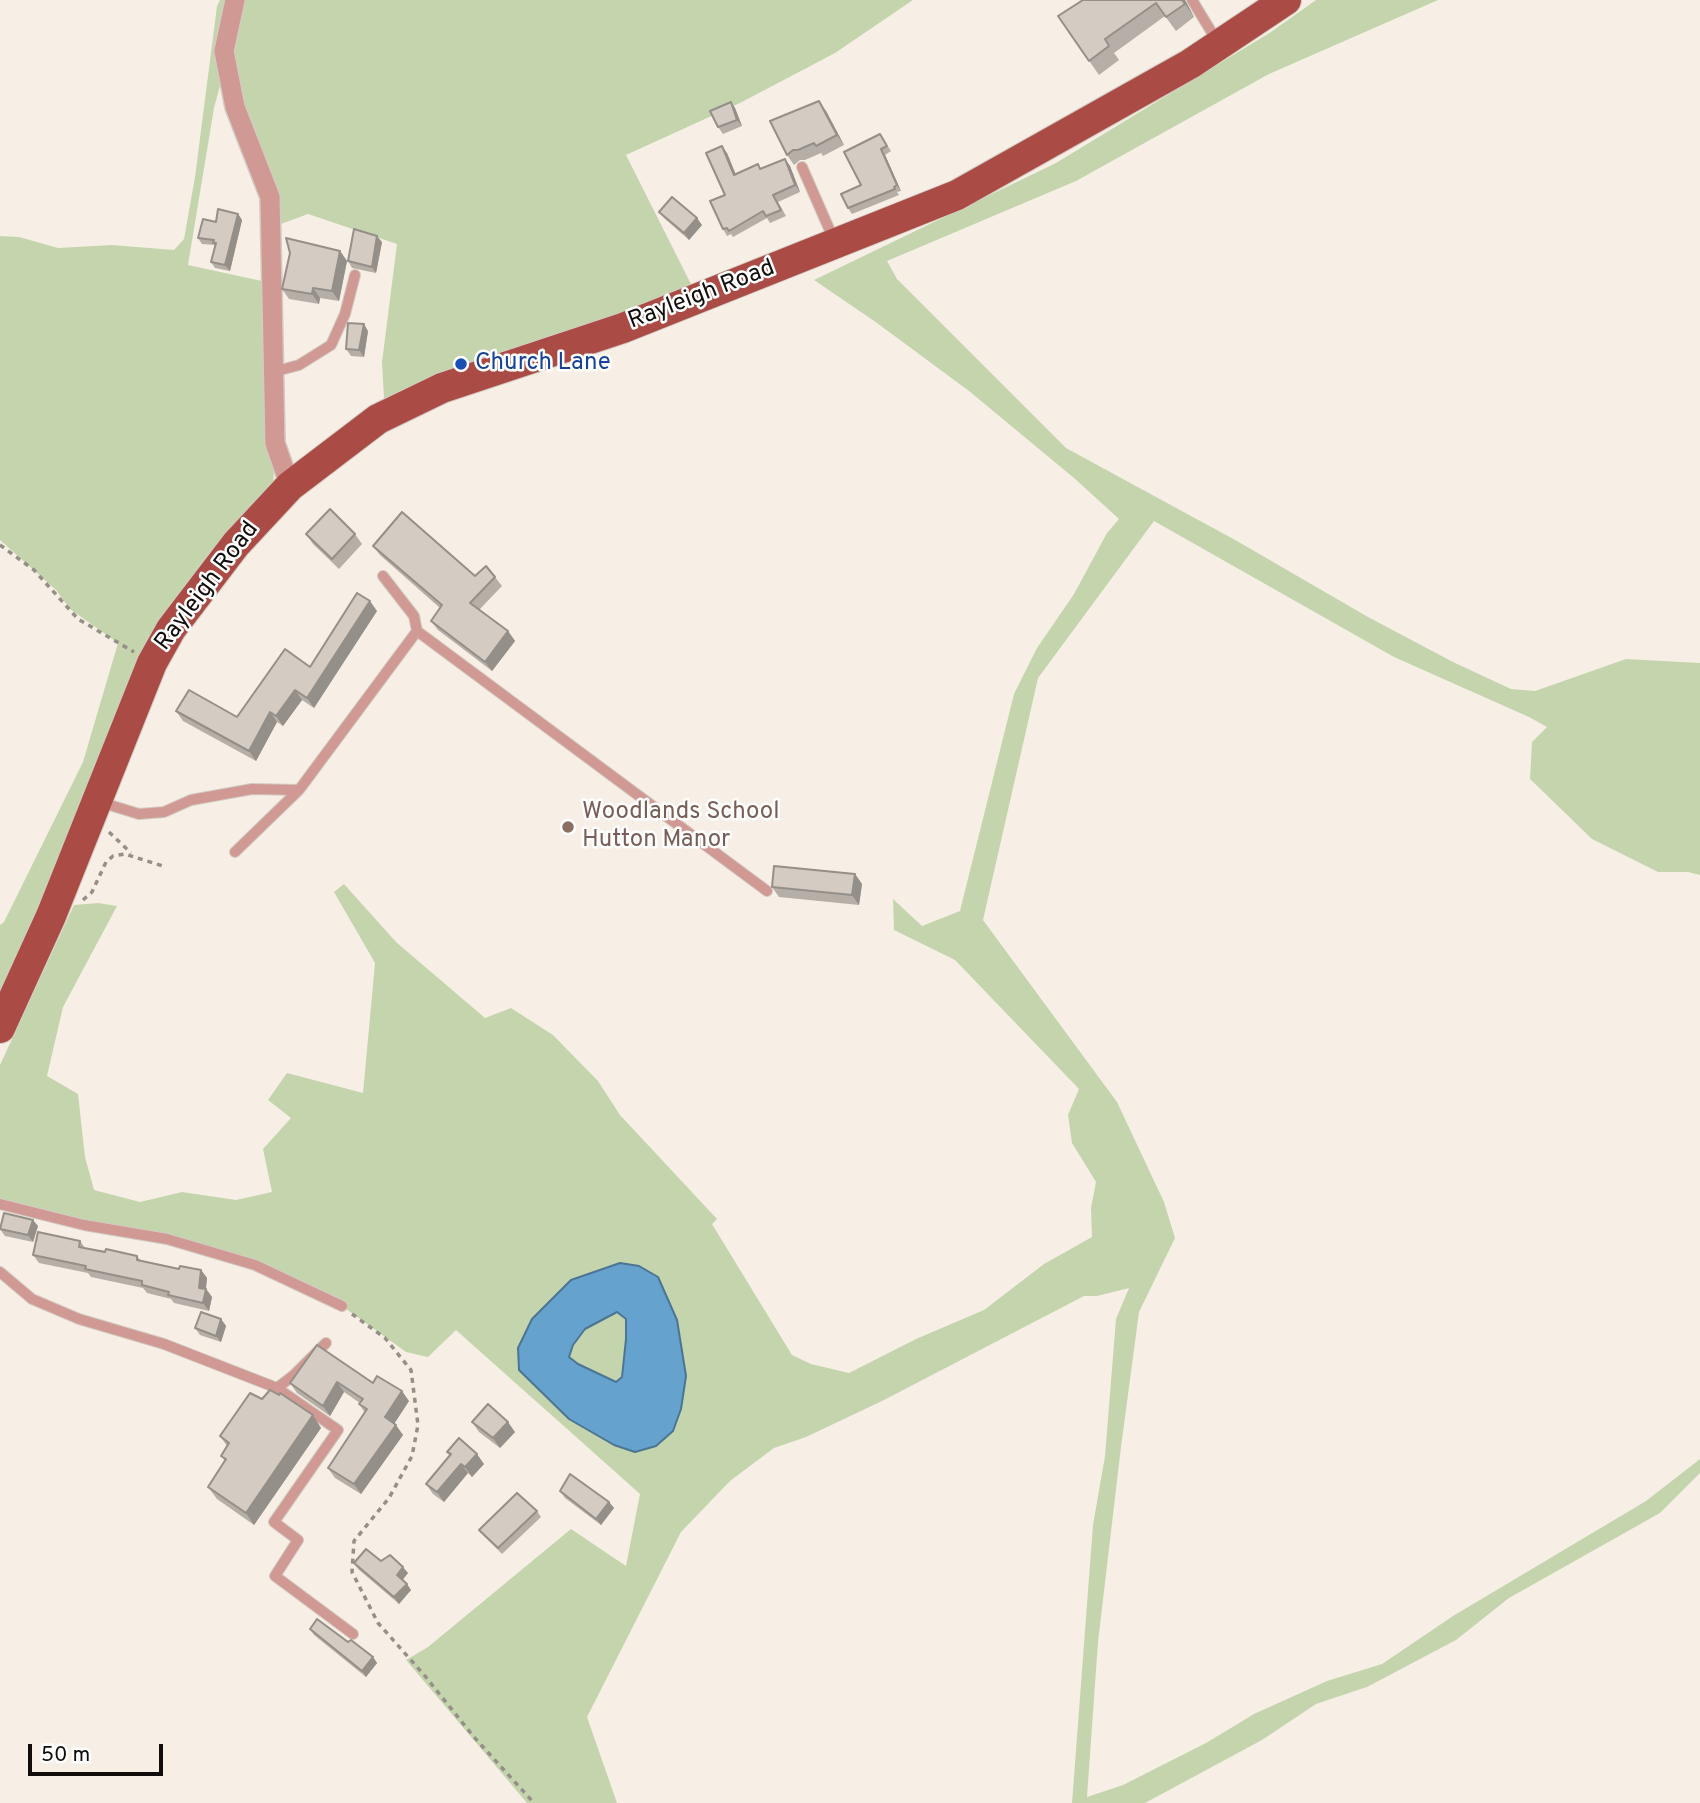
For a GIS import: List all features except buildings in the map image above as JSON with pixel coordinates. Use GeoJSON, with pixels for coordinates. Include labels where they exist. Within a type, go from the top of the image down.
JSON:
{"type":"FeatureCollection","features":[{"type":"Feature","properties":{"kind":"main road","name":"Rayleigh Road"},"geometry":{"type":"LineString","coordinates":[[0,1028],[48,921],[101,814],[152,663],[170,629],[236,544],[290,486],[378,419],[442,388],[623,328],[957,195],[1190,64],[1286,0]]}},
{"type":"Feature","properties":{"kind":"street"},"geometry":{"type":"LineString","coordinates":[[234,0],[224,51],[235,107],[270,197],[275,443],[290,486]]}},
{"type":"Feature","properties":{"kind":"lane"},"geometry":{"type":"LineString","coordinates":[[1192,0],[1219,45]]}},
{"type":"Feature","properties":{"kind":"lane"},"geometry":{"type":"LineString","coordinates":[[802,167],[835,244]]}},
{"type":"Feature","properties":{"kind":"lane"},"geometry":{"type":"LineString","coordinates":[[272,372],[299,365],[331,345],[345,314],[355,275]]}},
{"type":"Feature","properties":{"kind":"lane"},"geometry":{"type":"LineString","coordinates":[[383,576],[414,616],[417,631],[767,891]]}},
{"type":"Feature","properties":{"kind":"lane"},"geometry":{"type":"LineString","coordinates":[[235,852],[299,790],[417,631]]}},
{"type":"Feature","properties":{"kind":"lane"},"geometry":{"type":"LineString","coordinates":[[101,814],[164,812],[191,800],[251,789],[299,790]]}},
{"type":"Feature","properties":{"kind":"lane"},"geometry":{"type":"LineString","coordinates":[[0,1204],[84,1225],[167,1239],[255,1265],[342,1306]]}},
{"type":"Feature","properties":{"kind":"lane"},"geometry":{"type":"LineString","coordinates":[[0,1272],[32,1299],[79,1320],[164,1344],[277,1388],[338,1430],[274,1522],[298,1540],[275,1576],[353,1634]]}},
{"type":"Feature","properties":{"kind":"lane"},"geometry":{"type":"LineString","coordinates":[[277,1388],[295,1375],[326,1343]]}},
{"type":"Feature","properties":{"kind":"path"},"geometry":{"type":"LineString","coordinates":[[0,545],[34,570],[78,619],[152,663]]}},
{"type":"Feature","properties":{"kind":"path"},"geometry":{"type":"LineString","coordinates":[[101,814],[136,856]]}},
{"type":"Feature","properties":{"kind":"path"},"geometry":{"type":"LineString","coordinates":[[48,921],[92,892],[106,862],[113,856],[125,853],[163,866]]}},
{"type":"Feature","properties":{"kind":"path"},"geometry":{"type":"LineString","coordinates":[[342,1306],[385,1338],[411,1370],[418,1425],[412,1456],[388,1498],[355,1541],[352,1573],[378,1623],[474,1737],[534,1803]]}},
{"type":"Feature","properties":{"kind":"green space"},"geometry":{"type":"Polygon","coordinates":[[[220,0],[913,0],[835,53],[740,103],[626,155],[698,298],[385,416],[382,362],[397,244],[308,214],[270,228],[226,63],[214,108],[188,265],[271,283],[275,443],[273,489],[171,629],[0,1028],[0,925],[4,922],[83,762],[118,643],[70,609],[56,590],[0,540],[0,236],[19,237],[58,248],[112,245],[174,250],[184,239],[220,0]]]}},
{"type":"Feature","properties":{"kind":"green space"},"geometry":{"type":"Polygon","coordinates":[[[1316,0],[1438,0],[1269,74],[1076,181],[887,261],[897,279],[1066,448],[1453,662],[1511,689],[1535,691],[1626,659],[1700,663],[1700,875],[1688,872],[1658,872],[1592,839],[1530,779],[1532,742],[1547,727],[1394,657],[1154,521],[1038,678],[983,920],[1117,1102],[1164,1202],[1175,1238],[1139,1312],[1098,1642],[1087,1797],[1123,1785],[1206,1743],[1254,1714],[1327,1681],[1382,1664],[1453,1616],[1646,1501],[1700,1459],[1700,1473],[1660,1513],[1509,1598],[1456,1640],[1367,1687],[1316,1704],[1262,1740],[1145,1803],[1072,1803],[1093,1525],[1105,1456],[1116,1319],[1129,1288],[1097,1296],[1084,1296],[882,1401],[806,1437],[774,1448],[730,1481],[681,1532],[587,1717],[617,1803],[527,1803],[406,1660],[428,1647],[571,1529],[626,1566],[640,1494],[456,1330],[428,1357],[406,1352],[342,1306],[255,1265],[0,1204],[0,1065],[74,905],[98,903],[117,906],[63,1007],[47,1076],[78,1094],[85,1157],[94,1190],[140,1202],[182,1192],[236,1200],[272,1192],[263,1149],[291,1118],[268,1100],[287,1073],[363,1093],[375,963],[334,892],[344,884],[396,942],[485,1018],[511,1008],[553,1035],[598,1081],[620,1115],[717,1219],[712,1224],[792,1355],[811,1364],[849,1373],[916,1339],[984,1310],[1044,1264],[1092,1237],[1091,1208],[1096,1182],[1072,1143],[1068,1115],[1079,1089],[955,960],[894,930],[893,899],[922,926],[960,911],[1014,694],[1037,648],[1074,594],[1107,533],[1119,519],[969,391],[814,280],[1056,163],[1271,32],[1316,0]],[[658,1277],[519,1370],[532,1381],[673,1431],[658,1277]]]}},
{"type":"Feature","properties":{"kind":"green space"},"geometry":{"type":"Polygon","coordinates":[[[617,1312],[626,1318],[626,1339],[622,1377],[616,1383],[569,1358],[573,1345],[585,1329],[617,1312]]]}},
{"type":"Feature","properties":{"kind":"water"},"geometry":{"type":"Polygon","coordinates":[[[620,1263],[639,1266],[658,1277],[677,1320],[686,1376],[681,1409],[673,1431],[656,1446],[635,1452],[614,1445],[569,1419],[519,1370],[518,1348],[532,1319],[571,1280],[620,1263]],[[617,1312],[585,1329],[573,1345],[569,1357],[616,1382],[622,1377],[626,1319],[617,1312]]]}},
{"type":"Feature","properties":{"kind":"place","name":"Church Lane"},"geometry":{"type":"Point","coordinates":[461,364]}},
{"type":"Feature","properties":{"kind":"place","name":"Woodlands School Hutton Manor"},"geometry":{"type":"Point","coordinates":[568,827]}}]}
